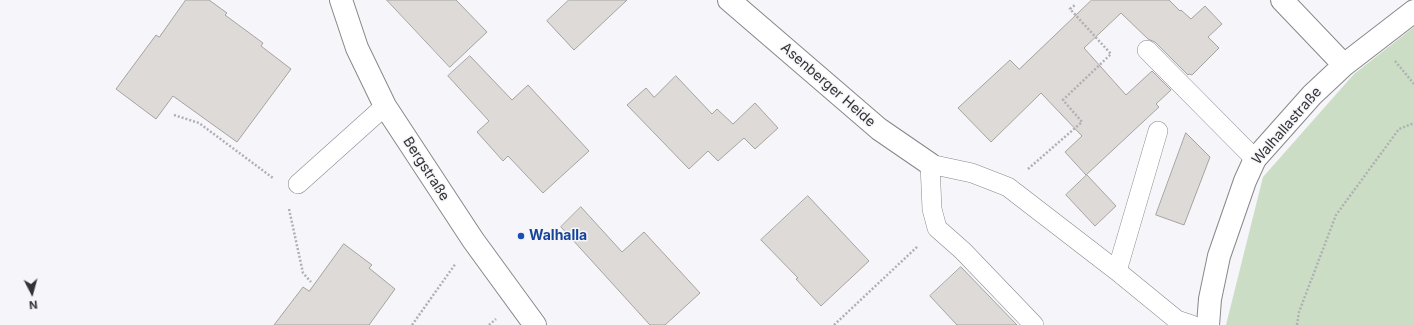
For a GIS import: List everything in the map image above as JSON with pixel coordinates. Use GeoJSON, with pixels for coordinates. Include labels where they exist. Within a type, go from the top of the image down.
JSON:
{"type":"FeatureCollection","features":[{"type":"Feature","properties":{"kind":"street","name":"Bergstraße"},"geometry":{"type":"LineString","coordinates":[[341,0],[357,48],[385,106],[473,240],[536,325]]}},
{"type":"Feature","properties":{"kind":"street","name":"Asenberger Heide"},"geometry":{"type":"LineString","coordinates":[[730,0],[879,129],[930,164]]}},
{"type":"Feature","properties":{"kind":"street"},"geometry":{"type":"LineString","coordinates":[[1282,0],[1344,65]]}},
{"type":"Feature","properties":{"kind":"street","name":"Walhallastraße"},"geometry":{"type":"LineString","coordinates":[[1208,325],[1210,299],[1219,256],[1245,181],[1255,159],[1312,94],[1344,65],[1414,11]]}},
{"type":"Feature","properties":{"kind":"lane"},"geometry":{"type":"LineString","coordinates":[[1147,50],[1255,159]]}},
{"type":"Feature","properties":{"kind":"lane"},"geometry":{"type":"LineString","coordinates":[[292,189],[385,106]]}},
{"type":"Feature","properties":{"kind":"lane"},"geometry":{"type":"LineString","coordinates":[[1117,271],[1158,131]]}},
{"type":"Feature","properties":{"kind":"lane"},"geometry":{"type":"LineString","coordinates":[[1034,325],[963,250],[937,228],[932,209],[930,164],[972,173],[1008,187],[1117,271],[1177,320],[1192,325]]}},
{"type":"Feature","properties":{"kind":"path"},"geometry":{"type":"LineString","coordinates":[[1008,187],[1082,122],[1064,100],[1111,54],[1070,9],[1076,4]]}},
{"type":"Feature","properties":{"kind":"path"},"geometry":{"type":"LineString","coordinates":[[174,115],[199,123],[276,180],[292,189],[303,273],[311,282]]}},
{"type":"Feature","properties":{"kind":"path"},"geometry":{"type":"LineString","coordinates":[[1297,325],[1299,312],[1336,215],[1399,130],[1414,123]]}},
{"type":"Feature","properties":{"kind":"path"},"geometry":{"type":"LineString","coordinates":[[834,325],[937,228]]}},
{"type":"Feature","properties":{"kind":"path"},"geometry":{"type":"LineString","coordinates":[[412,325],[450,271]]}},
{"type":"Feature","properties":{"kind":"green space"},"geometry":{"type":"Polygon","coordinates":[[[1414,27],[1414,325],[1226,325],[1263,177],[1354,74],[1414,27]]]}},
{"type":"Feature","properties":{"kind":"building"},"geometry":{"type":"Polygon","coordinates":[[[186,0],[209,0],[227,13],[225,15],[263,43],[261,46],[291,69],[237,142],[173,96],[156,119],[116,89],[156,35],[159,37],[186,0]]]}},
{"type":"Feature","properties":{"kind":"building"},"geometry":{"type":"Polygon","coordinates":[[[387,0],[456,0],[487,32],[450,67],[387,0]]]}},
{"type":"Feature","properties":{"kind":"building"},"geometry":{"type":"Polygon","coordinates":[[[569,0],[627,0],[574,50],[547,21],[569,0]]]}},
{"type":"Feature","properties":{"kind":"building"},"geometry":{"type":"Polygon","coordinates":[[[1092,0],[1169,0],[1191,19],[1205,6],[1222,24],[1208,37],[1219,48],[1192,75],[1188,75],[1155,42],[1148,39],[1121,13],[1084,48],[1126,95],[1152,71],[1171,90],[1156,104],[1159,107],[1086,175],[1065,152],[1082,136],[1041,93],[991,142],[958,108],[1010,60],[1019,69],[1092,0]]]}},
{"type":"Feature","properties":{"kind":"building"},"geometry":{"type":"Polygon","coordinates":[[[470,56],[512,100],[528,85],[589,151],[543,193],[508,156],[503,161],[477,132],[489,121],[448,76],[470,56]]]}},
{"type":"Feature","properties":{"kind":"building"},"geometry":{"type":"Polygon","coordinates":[[[676,76],[712,114],[717,109],[733,124],[755,103],[778,128],[755,149],[744,138],[718,161],[708,151],[689,169],[627,105],[646,88],[654,97],[676,76]]]}},
{"type":"Feature","properties":{"kind":"building"},"geometry":{"type":"Polygon","coordinates":[[[1186,133],[1210,157],[1184,225],[1156,215],[1186,133]]]}},
{"type":"Feature","properties":{"kind":"building"},"geometry":{"type":"Polygon","coordinates":[[[1087,175],[1116,206],[1095,226],[1066,195],[1087,175]]]}},
{"type":"Feature","properties":{"kind":"building"},"geometry":{"type":"Polygon","coordinates":[[[808,196],[869,261],[821,306],[796,279],[798,278],[761,240],[808,196]]]}},
{"type":"Feature","properties":{"kind":"building"},"geometry":{"type":"Polygon","coordinates":[[[581,207],[622,252],[644,232],[700,293],[665,325],[650,325],[561,227],[581,207]]]}},
{"type":"Feature","properties":{"kind":"building"},"geometry":{"type":"Polygon","coordinates":[[[344,244],[372,265],[369,268],[395,289],[369,325],[274,325],[303,287],[309,291],[344,244]]]}},
{"type":"Feature","properties":{"kind":"building"},"geometry":{"type":"Polygon","coordinates":[[[961,267],[1017,325],[957,325],[930,296],[961,267]]]}},
{"type":"Feature","properties":{"kind":"place","name":"Walhalla"},"geometry":{"type":"Point","coordinates":[521,236]}}]}
